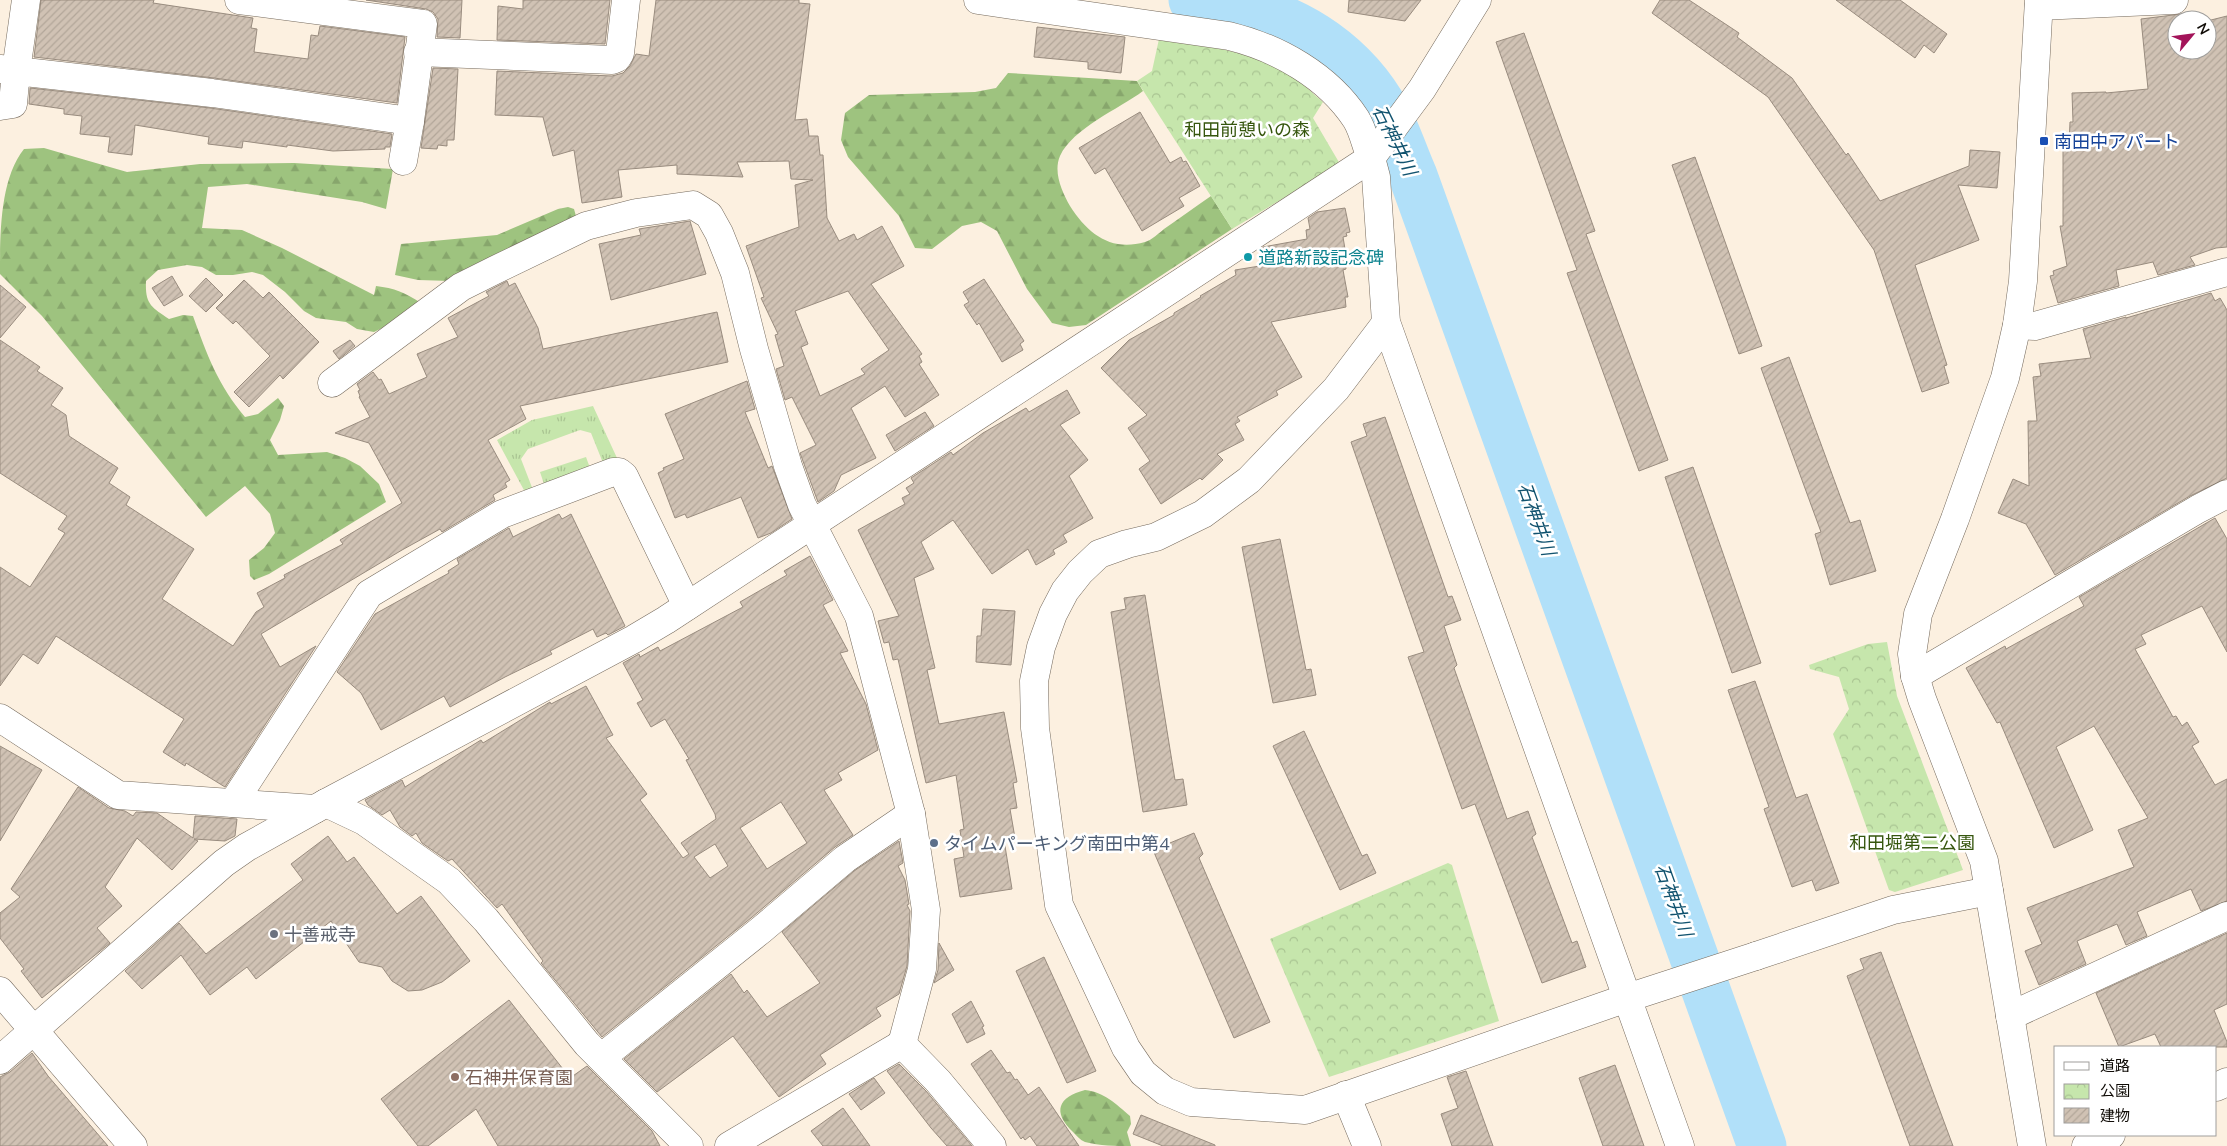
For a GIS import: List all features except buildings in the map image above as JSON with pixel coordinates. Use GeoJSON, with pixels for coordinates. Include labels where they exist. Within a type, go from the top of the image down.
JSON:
{"type":"FeatureCollection","features":[{"type":"Feature","properties":{"kind":"street"},"geometry":{"type":"LineString","coordinates":[[0,106],[13,104],[8,70],[26,0]]}},
{"type":"Feature","properties":{"kind":"street"},"geometry":{"type":"LineString","coordinates":[[240,0],[425,12],[403,161]]}},
{"type":"Feature","properties":{"kind":"street"},"geometry":{"type":"LineString","coordinates":[[418,52],[612,60],[617,58],[620,53],[626,0]]}},
{"type":"Feature","properties":{"kind":"street"},"geometry":{"type":"LineString","coordinates":[[978,0],[1229,36],[1252,42],[1301,67],[1342,100],[1357,121],[1374,155],[1386,324],[1680,1146]]}},
{"type":"Feature","properties":{"kind":"street"},"geometry":{"type":"LineString","coordinates":[[0,1060],[224,863],[247,847],[320,806],[634,639],[1374,155],[1422,89],[1476,0]]}},
{"type":"Feature","properties":{"kind":"street"},"geometry":{"type":"LineString","coordinates":[[2032,1146],[1984,861],[1915,676],[1912,654],[1918,614],[1955,519],[2005,378],[2017,325],[2024,281],[2039,3],[2174,0]]}},
{"type":"Feature","properties":{"kind":"street"},"geometry":{"type":"LineString","coordinates":[[8,70],[212,93],[410,121]]}},
{"type":"Feature","properties":{"kind":"street"},"geometry":{"type":"LineString","coordinates":[[332,383],[461,287],[586,226],[636,213],[693,205],[709,216],[719,233],[735,273],[754,349],[788,466],[802,505],[859,616],[911,814],[926,910],[922,970],[902,1044],[730,1146]]}},
{"type":"Feature","properties":{"kind":"street"},"geometry":{"type":"LineString","coordinates":[[2017,325],[2035,326],[2225,276]]}},
{"type":"Feature","properties":{"kind":"street"},"geometry":{"type":"LineString","coordinates":[[1386,324],[1336,389],[1249,480],[1203,514],[1156,537],[1099,554],[1080,572],[1065,591],[1053,614],[1041,647],[1034,681],[1035,728],[1059,905],[1126,1048],[1143,1073],[1165,1092],[1191,1102],[1305,1110],[1663,985],[1893,910],[1989,890]]}},
{"type":"Feature","properties":{"kind":"street"},"geometry":{"type":"LineString","coordinates":[[233,803],[369,594],[502,514],[613,472],[619,472],[624,476],[687,606]]}},
{"type":"Feature","properties":{"kind":"street"},"geometry":{"type":"LineString","coordinates":[[1915,676],[2227,494]]}},
{"type":"Feature","properties":{"kind":"street"},"geometry":{"type":"LineString","coordinates":[[0,718],[118,795],[233,803],[320,806],[364,821],[449,881],[486,920],[587,1044],[689,1146]]}},
{"type":"Feature","properties":{"kind":"street"},"geometry":{"type":"LineString","coordinates":[[602,1057],[754,936],[845,859],[911,814]]}},
{"type":"Feature","properties":{"kind":"street"},"geometry":{"type":"LineString","coordinates":[[2010,1016],[2227,916]]}},
{"type":"Feature","properties":{"kind":"street"},"geometry":{"type":"LineString","coordinates":[[0,991],[133,1146]]}},
{"type":"Feature","properties":{"kind":"street"},"geometry":{"type":"LineString","coordinates":[[902,1044],[938,1081],[992,1146]]}},
{"type":"Feature","properties":{"kind":"street"},"geometry":{"type":"LineString","coordinates":[[1346,1095],[1367,1146]]}},
{"type":"Feature","properties":{"kind":"street"},"geometry":{"type":"LineString","coordinates":[[2086,1146],[2109,1136]]}},
{"type":"Feature","properties":{"kind":"green space","name":"和田前憩いの森"},"geometry":{"type":"Polygon","coordinates":[[[1159,39],[1231,51],[1265,62],[1297,79],[1323,102],[1313,118],[1340,164],[1232,229],[1137,81],[1152,71],[1159,39]]]}},
{"type":"Feature","properties":{"kind":"green space"},"geometry":{"type":"Polygon","coordinates":[[[1008,73],[1137,81],[1143,91],[1086,128],[1066,146],[1060,156],[1057,169],[1064,195],[1077,216],[1093,232],[1102,238],[1121,245],[1145,242],[1211,196],[1232,229],[1086,325],[1069,327],[1052,323],[1027,289],[997,231],[981,222],[962,226],[932,249],[915,248],[899,216],[848,157],[841,140],[845,113],[869,95],[975,92],[996,88],[1008,73]]]}},
{"type":"Feature","properties":{"kind":"green space"},"geometry":{"type":"Polygon","coordinates":[[[44,148],[127,172],[200,164],[294,163],[393,169],[386,209],[362,202],[247,184],[208,187],[202,228],[242,230],[282,248],[374,295],[376,286],[389,288],[410,296],[421,303],[405,317],[374,332],[357,329],[346,322],[316,318],[304,311],[285,292],[263,275],[252,272],[216,275],[202,267],[187,265],[158,270],[146,281],[148,300],[158,311],[169,319],[183,315],[193,316],[208,357],[220,381],[245,417],[258,414],[278,398],[284,406],[280,420],[270,440],[278,455],[327,452],[345,458],[360,466],[379,484],[386,502],[269,574],[254,580],[250,576],[249,560],[264,548],[275,533],[270,514],[245,486],[206,517],[42,316],[0,274],[1,224],[10,175],[24,149],[44,148]]]}},
{"type":"Feature","properties":{"kind":"green space"},"geometry":{"type":"Polygon","coordinates":[[[568,207],[574,209],[576,216],[451,281],[418,280],[395,275],[401,244],[497,235],[558,209],[568,207]]]}},
{"type":"Feature","properties":{"kind":"green space"},"geometry":{"type":"Polygon","coordinates":[[[593,406],[617,458],[603,463],[591,433],[580,430],[528,449],[521,459],[533,490],[525,492],[497,440],[532,420],[593,406]]]}},
{"type":"Feature","properties":{"kind":"green space"},"geometry":{"type":"Polygon","coordinates":[[[586,457],[590,468],[544,484],[540,472],[586,457]]]}},
{"type":"Feature","properties":{"kind":"green space","name":"和田堀第二公園"},"geometry":{"type":"Polygon","coordinates":[[[1887,642],[1897,696],[1963,870],[1895,892],[1889,890],[1833,734],[1849,709],[1839,677],[1810,669],[1809,665],[1868,644],[1887,642]]]}},
{"type":"Feature","properties":{"kind":"green space"},"geometry":{"type":"Polygon","coordinates":[[[1448,863],[1452,865],[1499,1021],[1329,1077],[1270,939],[1448,863]]]}},
{"type":"Feature","properties":{"kind":"green space"},"geometry":{"type":"Polygon","coordinates":[[[1085,1090],[1104,1096],[1130,1116],[1131,1124],[1127,1132],[1131,1146],[1113,1146],[1085,1142],[1066,1125],[1060,1112],[1061,1106],[1069,1097],[1085,1090]]]}},
{"type":"Feature","properties":{"kind":"waterway","name":"石神井川"},"geometry":{"type":"LineString","coordinates":[[1193,0],[1261,12],[1283,20],[1304,31],[1342,58],[1359,75],[1374,93],[1390,121],[1413,176],[1762,1146]]}},
{"type":"Feature","properties":{"kind":"place","name":"南田中アパート"},"geometry":{"type":"Point","coordinates":[2044,141]}},
{"type":"Feature","properties":{"kind":"place","name":"道路新設記念碑"},"geometry":{"type":"Point","coordinates":[1248,257]}},
{"type":"Feature","properties":{"kind":"place","name":"タイムパーキング南田中第4"},"geometry":{"type":"Point","coordinates":[934,843]}},
{"type":"Feature","properties":{"kind":"place","name":"十善戒寺"},"geometry":{"type":"Point","coordinates":[274,934]}},
{"type":"Feature","properties":{"kind":"place","name":"石神井保育園"},"geometry":{"type":"Point","coordinates":[455,1077]}}]}
